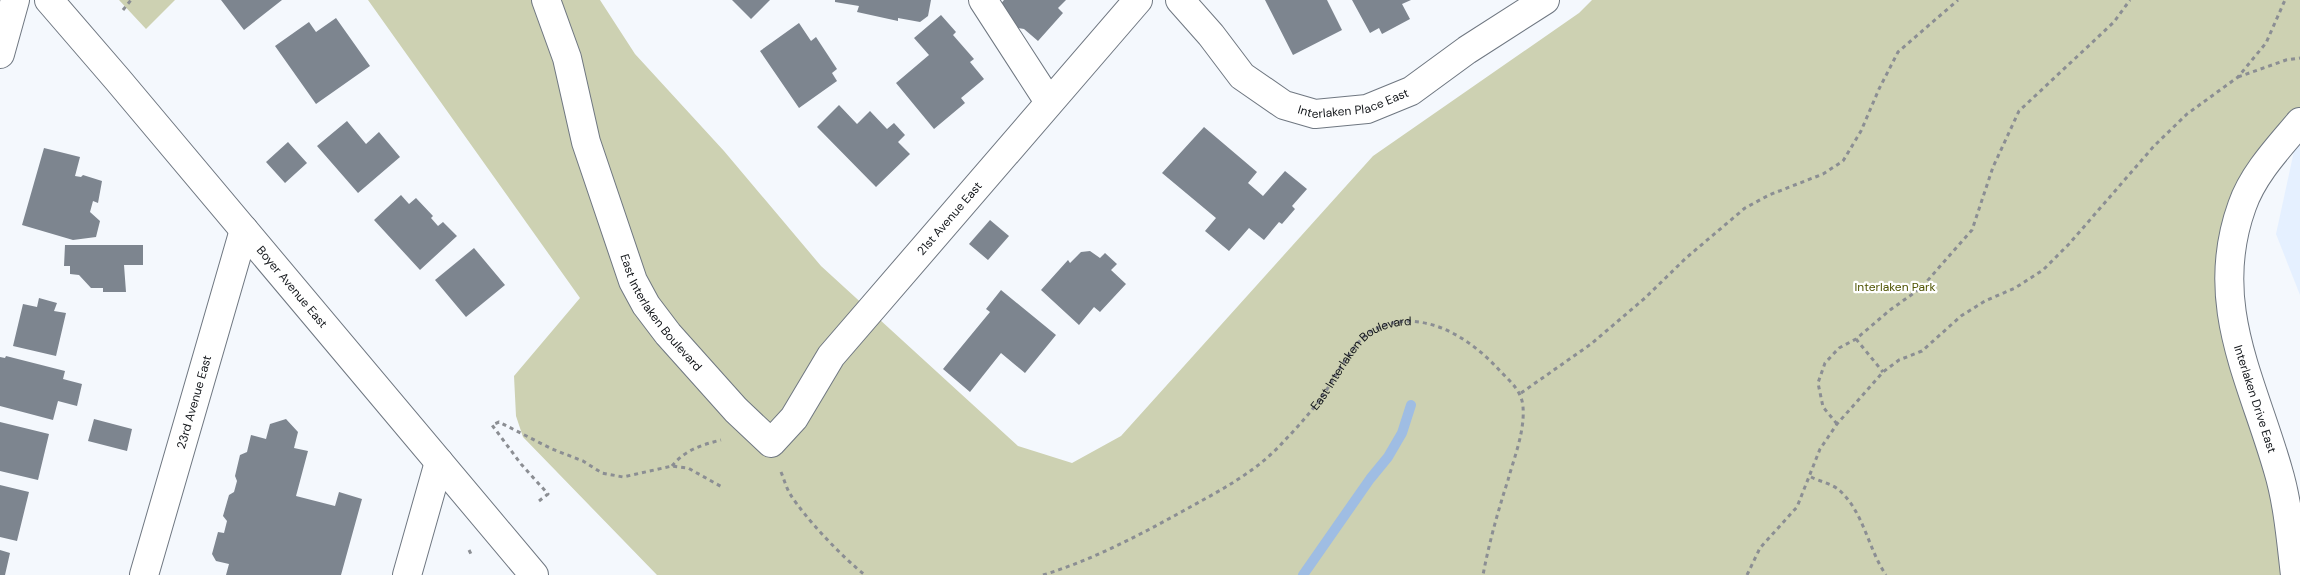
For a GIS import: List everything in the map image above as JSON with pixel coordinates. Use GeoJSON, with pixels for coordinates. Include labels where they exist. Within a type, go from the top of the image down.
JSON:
{"type":"FeatureCollection","features":[{"type":"Feature","properties":{"kind":"street"},"geometry":{"type":"LineString","coordinates":[[0,54],[15,0]]}},
{"type":"Feature","properties":{"kind":"street","name":"Boyer Avenue East"},"geometry":{"type":"LineString","coordinates":[[49,0],[534,575]]}},
{"type":"Feature","properties":{"kind":"street","name":"East Interlaken Boulevard"},"geometry":{"type":"LineString","coordinates":[[546,0],[567,58],[586,142],[633,281],[646,305],[668,334],[736,410],[771,443]]}},
{"type":"Feature","properties":{"kind":"street"},"geometry":{"type":"LineString","coordinates":[[983,0],[1049,102]]}},
{"type":"Feature","properties":{"kind":"street","name":"21st Avenue East"},"geometry":{"type":"LineString","coordinates":[[771,443],[794,418],[831,356],[1138,0]]}},
{"type":"Feature","properties":{"kind":"street","name":"Interlaken Place East"},"geometry":{"type":"LineString","coordinates":[[1180,0],[1211,35],[1242,76],[1284,106],[1315,114],[1367,109],[1411,91],[1533,5]]}},
{"type":"Feature","properties":{"kind":"street","name":"Interlaken Drive East"},"geometry":{"type":"LineString","coordinates":[[2295,575],[2279,472],[2247,380],[2235,338],[2230,297],[2230,251],[2242,205],[2267,161],[2300,122]]}},
{"type":"Feature","properties":{"kind":"street","name":"23rd Avenue East"},"geometry":{"type":"LineString","coordinates":[[144,575],[244,230]]}},
{"type":"Feature","properties":{"kind":"street"},"geometry":{"type":"LineString","coordinates":[[407,575],[439,462]]}},
{"type":"Feature","properties":{"kind":"path"},"geometry":{"type":"LineString","coordinates":[[123,10],[131,0]]}},
{"type":"Feature","properties":{"kind":"path"},"geometry":{"type":"LineString","coordinates":[[1483,575],[1487,550],[1518,444],[1524,408],[1521,393],[1597,339],[1645,298],[1686,258],[1745,208],[1768,195],[1823,174],[1843,161],[1861,131],[1879,88],[1898,52],[1958,0]]}},
{"type":"Feature","properties":{"kind":"path"},"geometry":{"type":"LineString","coordinates":[[1837,424],[1822,407],[1818,383],[1825,362],[1839,348],[1856,339],[1920,288],[1972,230],[1993,167],[2019,111],[2114,22],[2130,0]]}},
{"type":"Feature","properties":{"kind":"path"},"geometry":{"type":"LineString","coordinates":[[1747,575],[1760,548],[1797,507],[1811,477],[1820,449],[1837,424],[1883,372],[1899,360],[1922,351],[1961,316],[2015,288],[2043,270],[2069,244],[2154,146],[2180,120],[2238,77],[2266,43],[2285,0]]}},
{"type":"Feature","properties":{"kind":"path"},"geometry":{"type":"LineString","coordinates":[[2238,77],[2286,60],[2300,58]]}},
{"type":"Feature","properties":{"kind":"path","name":"East Interlaken Boulevard"},"geometry":{"type":"LineString","coordinates":[[1044,575],[1096,555],[1144,532],[1232,484],[1252,470],[1284,442],[1368,333],[1391,323],[1417,322],[1446,329],[1470,342],[1521,393]]}},
{"type":"Feature","properties":{"kind":"path"},"geometry":{"type":"LineString","coordinates":[[1856,339],[1883,372]]}},
{"type":"Feature","properties":{"kind":"path"},"geometry":{"type":"LineString","coordinates":[[539,501],[548,494],[521,464],[492,425],[499,422],[552,449],[583,461],[602,474],[622,477],[672,466],[688,468],[722,487]]}},
{"type":"Feature","properties":{"kind":"path"},"geometry":{"type":"LineString","coordinates":[[672,466],[679,458],[696,447],[722,439]]}},
{"type":"Feature","properties":{"kind":"path"},"geometry":{"type":"LineString","coordinates":[[771,443],[790,493],[834,546],[865,575]]}},
{"type":"Feature","properties":{"kind":"path"},"geometry":{"type":"LineString","coordinates":[[1811,477],[1838,489],[1849,501],[1861,522],[1876,561],[1886,575]]}},
{"type":"Feature","properties":{"kind":"shaded area"},"geometry":{"type":"Polygon","coordinates":[[[2300,144],[2300,295],[2276,234],[2294,151],[2300,144]]]}},
{"type":"Feature","properties":{"kind":"green space"},"geometry":{"type":"Polygon","coordinates":[[[119,0],[175,0],[146,29],[119,0]]]}},
{"type":"Feature","properties":{"kind":"green space","name":"Interlaken Park"},"geometry":{"type":"Polygon","coordinates":[[[368,0],[600,0],[635,54],[724,151],[821,266],[1018,446],[1072,463],[1121,436],[1373,156],[1579,13],[1592,0],[2300,0],[2300,122],[2230,251],[2295,575],[657,575],[523,437],[516,416],[514,376],[580,298],[368,0]]]}},
{"type":"Feature","properties":{"kind":"building"},"geometry":{"type":"Polygon","coordinates":[[[221,0],[282,0],[244,30],[221,0]]]}},
{"type":"Feature","properties":{"kind":"building"},"geometry":{"type":"Polygon","coordinates":[[[732,0],[770,0],[751,19],[732,0]]]}},
{"type":"Feature","properties":{"kind":"building"},"geometry":{"type":"Polygon","coordinates":[[[835,0],[931,0],[928,16],[920,22],[898,18],[898,21],[857,12],[859,6],[835,2],[835,0]]]}},
{"type":"Feature","properties":{"kind":"building"},"geometry":{"type":"Polygon","coordinates":[[[1004,0],[1066,0],[1058,8],[1063,13],[1038,41],[1024,29],[1018,28],[1009,21],[998,7],[1004,0]]]}},
{"type":"Feature","properties":{"kind":"building"},"geometry":{"type":"Polygon","coordinates":[[[1265,0],[1327,0],[1342,30],[1293,55],[1265,0]]]}},
{"type":"Feature","properties":{"kind":"building"},"geometry":{"type":"Polygon","coordinates":[[[1352,0],[1411,0],[1402,4],[1410,19],[1382,34],[1379,28],[1370,33],[1352,0]]]}},
{"type":"Feature","properties":{"kind":"building"},"geometry":{"type":"Polygon","coordinates":[[[941,15],[956,32],[953,35],[974,59],[970,62],[984,79],[961,98],[965,103],[934,129],[896,83],[929,55],[914,38],[941,15]]]}},
{"type":"Feature","properties":{"kind":"building"},"geometry":{"type":"Polygon","coordinates":[[[336,18],[370,66],[316,104],[275,46],[309,22],[316,32],[336,18]]]}},
{"type":"Feature","properties":{"kind":"building"},"geometry":{"type":"Polygon","coordinates":[[[799,23],[811,41],[816,37],[837,69],[832,73],[837,81],[799,108],[760,51],[799,23]]]}},
{"type":"Feature","properties":{"kind":"building"},"geometry":{"type":"Polygon","coordinates":[[[839,105],[857,124],[870,111],[887,129],[894,123],[905,135],[898,142],[910,154],[876,187],[817,127],[839,105]]]}},
{"type":"Feature","properties":{"kind":"building"},"geometry":{"type":"Polygon","coordinates":[[[347,121],[366,144],[379,132],[400,157],[358,193],[317,146],[347,121]]]}},
{"type":"Feature","properties":{"kind":"building"},"geometry":{"type":"Polygon","coordinates":[[[1204,127],[1257,172],[1248,183],[1263,196],[1285,171],[1307,189],[1292,206],[1295,209],[1282,224],[1279,222],[1264,240],[1249,228],[1229,251],[1205,231],[1216,218],[1162,173],[1204,127]]]}},
{"type":"Feature","properties":{"kind":"building"},"geometry":{"type":"Polygon","coordinates":[[[288,142],[307,163],[285,183],[266,162],[288,142]]]}},
{"type":"Feature","properties":{"kind":"building"},"geometry":{"type":"Polygon","coordinates":[[[44,148],[80,157],[75,176],[81,177],[83,175],[102,181],[98,203],[93,201],[90,212],[100,221],[96,237],[73,240],[22,225],[44,148]]]}},
{"type":"Feature","properties":{"kind":"building"},"geometry":{"type":"Polygon","coordinates":[[[401,195],[409,204],[416,198],[433,216],[431,218],[438,226],[443,222],[457,236],[420,270],[374,220],[401,195]]]}},
{"type":"Feature","properties":{"kind":"building"},"geometry":{"type":"Polygon","coordinates":[[[990,220],[1009,236],[988,260],[969,244],[990,220]]]}},
{"type":"Feature","properties":{"kind":"building"},"geometry":{"type":"Polygon","coordinates":[[[65,245],[143,245],[143,265],[124,265],[126,292],[103,292],[103,288],[91,288],[79,275],[70,274],[70,266],[64,266],[65,245]]]}},
{"type":"Feature","properties":{"kind":"building"},"geometry":{"type":"Polygon","coordinates":[[[474,248],[505,285],[466,317],[435,280],[474,248]]]}},
{"type":"Feature","properties":{"kind":"building"},"geometry":{"type":"Polygon","coordinates":[[[1090,251],[1100,258],[1105,253],[1117,264],[1111,270],[1126,284],[1100,312],[1094,307],[1079,325],[1041,290],[1068,260],[1070,263],[1081,252],[1090,251]]]}},
{"type":"Feature","properties":{"kind":"building"},"geometry":{"type":"Polygon","coordinates":[[[1001,290],[1056,335],[1025,373],[1001,353],[970,392],[943,369],[990,312],[986,309],[1001,290]]]}},
{"type":"Feature","properties":{"kind":"building"},"geometry":{"type":"Polygon","coordinates":[[[39,298],[57,303],[54,311],[66,313],[56,356],[13,346],[23,304],[37,307],[39,298]]]}},
{"type":"Feature","properties":{"kind":"building"},"geometry":{"type":"Polygon","coordinates":[[[6,356],[65,371],[63,379],[82,384],[77,406],[58,401],[53,420],[0,406],[0,357],[5,358],[6,356]]]}},
{"type":"Feature","properties":{"kind":"building"},"geometry":{"type":"Polygon","coordinates":[[[94,419],[132,429],[127,451],[88,441],[94,419]]]}},
{"type":"Feature","properties":{"kind":"building"},"geometry":{"type":"Polygon","coordinates":[[[286,419],[298,432],[294,448],[308,451],[296,496],[335,506],[339,492],[362,499],[341,575],[226,575],[229,564],[216,561],[212,554],[218,532],[224,533],[227,521],[223,516],[229,495],[234,492],[237,481],[235,476],[240,455],[247,452],[251,435],[266,439],[270,424],[286,419]]]}},
{"type":"Feature","properties":{"kind":"building"},"geometry":{"type":"Polygon","coordinates":[[[0,422],[49,434],[38,480],[0,471],[0,422]]]}},
{"type":"Feature","properties":{"kind":"building"},"geometry":{"type":"Polygon","coordinates":[[[0,485],[29,492],[17,541],[0,537],[0,485]]]}},
{"type":"Feature","properties":{"kind":"building"},"geometry":{"type":"Polygon","coordinates":[[[0,550],[10,553],[5,575],[0,575],[0,550]]]}},
{"type":"Feature","properties":{"kind":"waterway"},"geometry":{"type":"LineString","coordinates":[[1303,575],[1370,479],[1388,457],[1402,433],[1411,405]]}}]}
